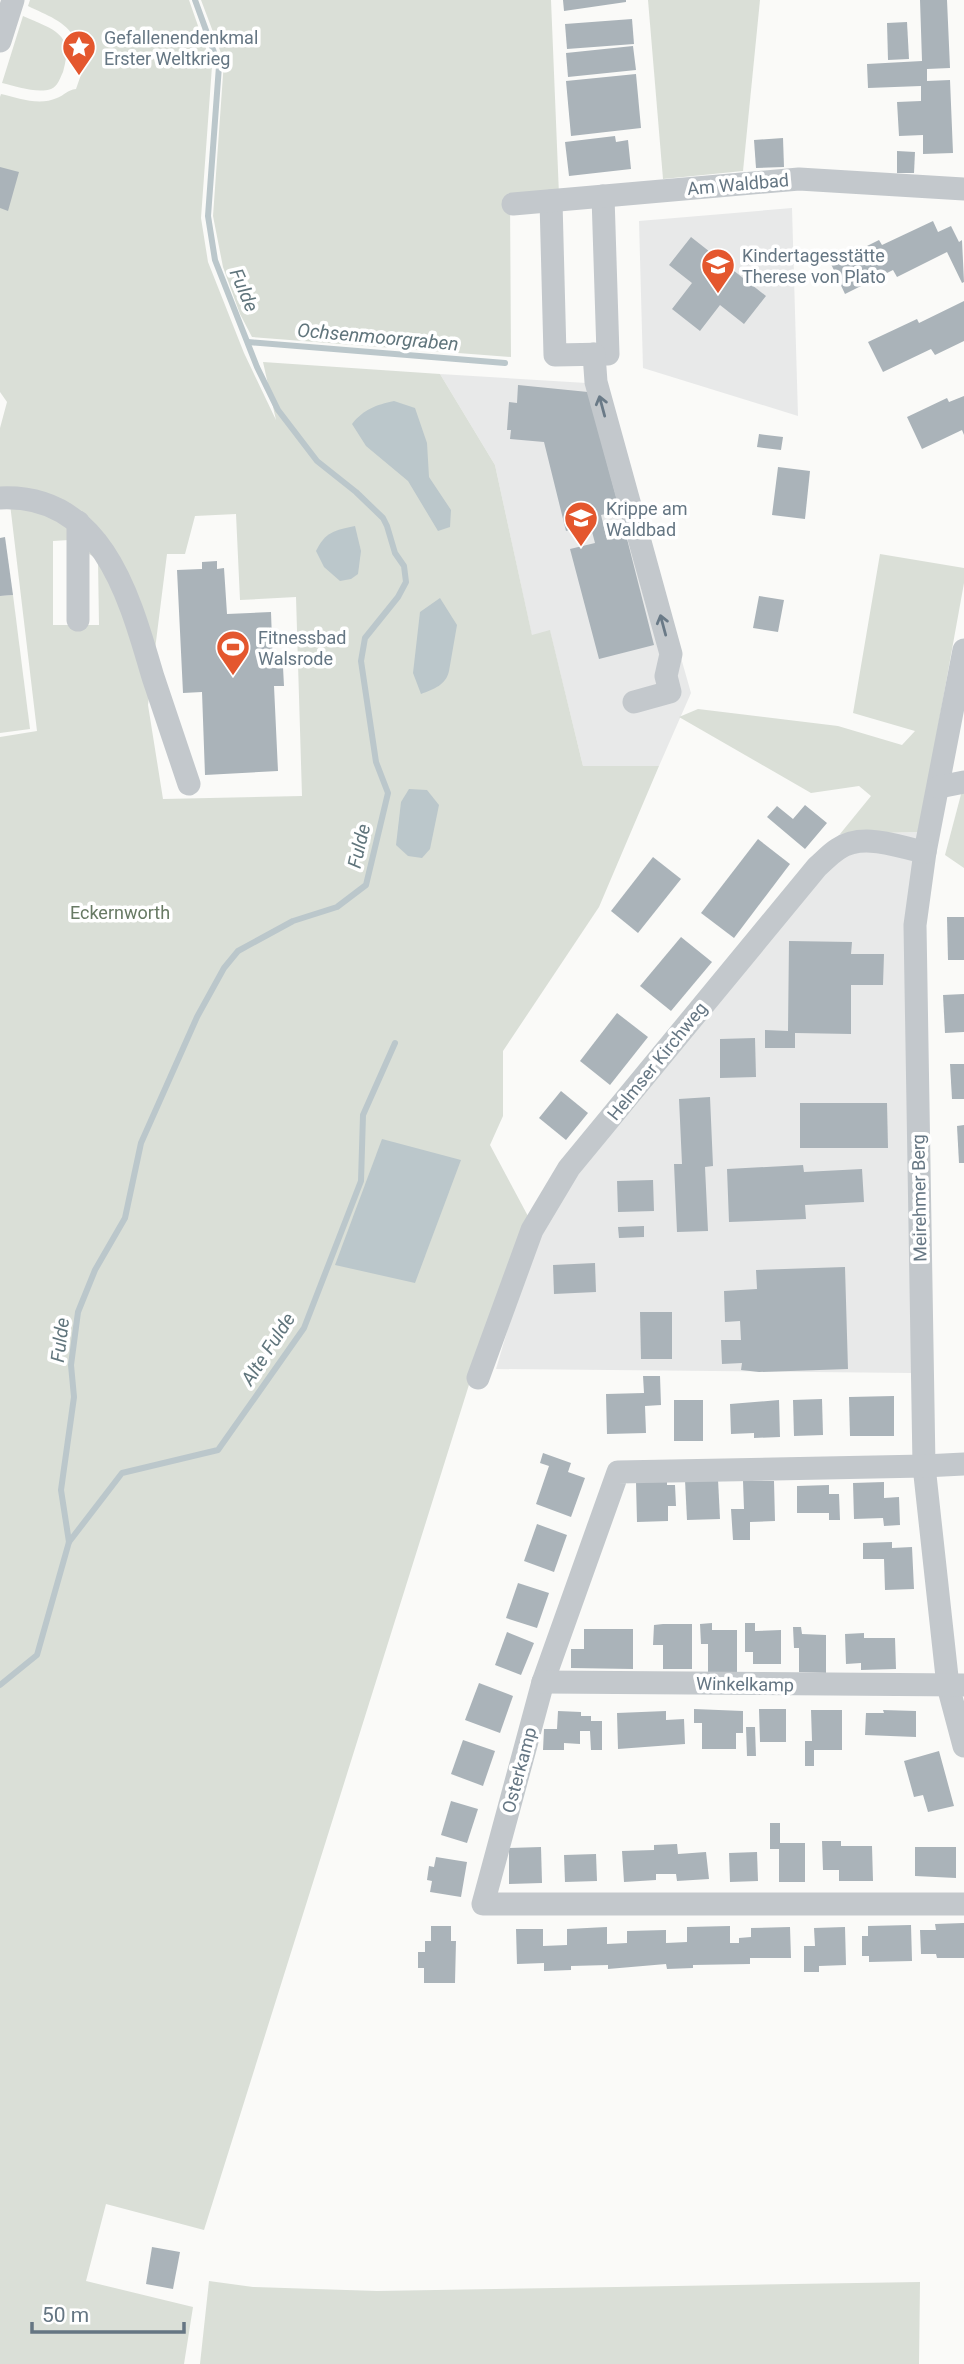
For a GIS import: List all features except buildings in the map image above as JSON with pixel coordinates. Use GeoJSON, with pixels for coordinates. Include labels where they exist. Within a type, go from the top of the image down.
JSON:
{"type":"FeatureCollection","features":[{"type":"Feature","properties":{"kind":"street"},"geometry":{"type":"LineString","coordinates":[[0,40],[13,0]]}},
{"type":"Feature","properties":{"kind":"street","name":"Am Waldbad"},"geometry":{"type":"LineString","coordinates":[[513,204],[799,179],[964,189]]}},
{"type":"Feature","properties":{"kind":"street"},"geometry":{"type":"LineString","coordinates":[[551,201],[555,355],[608,354],[603,196]]}},
{"type":"Feature","properties":{"kind":"street"},"geometry":{"type":"LineString","coordinates":[[594,354],[596,382],[671,654],[666,676],[670,692],[635,702]]}},
{"type":"Feature","properties":{"kind":"street"},"geometry":{"type":"LineString","coordinates":[[0,498],[31,501],[55,509],[78,522],[106,554],[133,610],[189,785]]}},
{"type":"Feature","properties":{"kind":"street"},"geometry":{"type":"LineString","coordinates":[[78,522],[78,620]]}},
{"type":"Feature","properties":{"kind":"street","name":"Meirehmer Berg"},"geometry":{"type":"LineString","coordinates":[[964,650],[936,744],[939,787],[925,852],[915,925],[924,1466],[964,1746]]}},
{"type":"Feature","properties":{"kind":"street"},"geometry":{"type":"LineString","coordinates":[[939,787],[964,782]]}},
{"type":"Feature","properties":{"kind":"street","name":"Helmser Kirchweg"},"geometry":{"type":"LineString","coordinates":[[478,1378],[532,1230],[569,1168],[817,867],[839,848],[865,840],[925,852]]}},
{"type":"Feature","properties":{"kind":"street"},"geometry":{"type":"LineString","coordinates":[[924,1466],[964,1464]]}},
{"type":"Feature","properties":{"kind":"street","name":"Osterkamp"},"geometry":{"type":"LineString","coordinates":[[924,1466],[618,1472],[543,1682],[483,1904],[964,1904]]}},
{"type":"Feature","properties":{"kind":"street","name":"Winkelkamp"},"geometry":{"type":"LineString","coordinates":[[543,1682],[956,1686]]}},
{"type":"Feature","properties":{"kind":"shaded area","name":"Kindertagesstätte Therese von Plato"},"geometry":{"type":"Polygon","coordinates":[[[792,208],[798,416],[643,368],[639,221],[792,208]]]}},
{"type":"Feature","properties":{"kind":"shaded area","name":"Krippe am Waldbad"},"geometry":{"type":"Polygon","coordinates":[[[440,374],[603,384],[691,693],[659,766],[583,766],[550,631],[532,636],[495,465],[440,374]]]}},
{"type":"Feature","properties":{"kind":"shaded area"},"geometry":{"type":"Polygon","coordinates":[[[394,401],[415,408],[427,443],[429,477],[451,510],[450,527],[438,531],[408,481],[366,446],[352,424],[371,408],[394,401]]]}},
{"type":"Feature","properties":{"kind":"shaded area"},"geometry":{"type":"Polygon","coordinates":[[[355,526],[361,551],[358,574],[351,579],[340,581],[324,567],[316,551],[331,533],[355,526]]]}},
{"type":"Feature","properties":{"kind":"shaded area"},"geometry":{"type":"Polygon","coordinates":[[[440,598],[457,625],[449,671],[442,683],[421,694],[413,673],[420,612],[440,598]]]}},
{"type":"Feature","properties":{"kind":"shaded area"},"geometry":{"type":"Polygon","coordinates":[[[409,789],[427,790],[439,805],[430,849],[422,858],[408,856],[396,845],[401,802],[409,789]]]}},
{"type":"Feature","properties":{"kind":"shaded area"},"geometry":{"type":"Polygon","coordinates":[[[919,832],[912,1373],[496,1369],[537,1230],[578,1167],[840,834],[919,832]]]}},
{"type":"Feature","properties":{"kind":"shaded area"},"geometry":{"type":"Polygon","coordinates":[[[382,1139],[461,1160],[415,1283],[335,1265],[382,1139]]]}},
{"type":"Feature","properties":{"kind":"green space","name":"Eckernworth"},"geometry":{"type":"Polygon","coordinates":[[[30,0],[189,0],[212,66],[201,218],[208,262],[244,353],[276,420],[263,362],[440,374],[495,465],[532,635],[550,630],[583,766],[659,766],[599,907],[503,1051],[503,1116],[490,1145],[529,1218],[478,1356],[204,2230],[106,2204],[86,2281],[193,2307],[184,2364],[0,2364],[0,737],[37,731],[8,487],[0,488],[0,428],[7,402],[0,392],[0,97],[1,94],[36,101],[57,98],[76,89],[84,66],[71,33],[55,19],[28,6],[30,0]],[[236,514],[195,516],[185,554],[167,554],[148,705],[163,799],[302,796],[296,597],[240,600],[236,514]],[[69,540],[53,541],[53,625],[99,625],[98,560],[69,540]]]}},
{"type":"Feature","properties":{"kind":"green space"},"geometry":{"type":"Polygon","coordinates":[[[201,0],[551,0],[559,195],[510,199],[511,357],[252,337],[240,314],[223,267],[213,216],[224,61],[201,0]]]}},
{"type":"Feature","properties":{"kind":"green space"},"geometry":{"type":"Polygon","coordinates":[[[648,0],[760,0],[743,171],[663,179],[648,0]]]}},
{"type":"Feature","properties":{"kind":"green space"},"geometry":{"type":"Polygon","coordinates":[[[23,16],[52,30],[64,41],[66,59],[63,72],[51,89],[33,90],[2,83],[23,16]]]}},
{"type":"Feature","properties":{"kind":"green space"},"geometry":{"type":"Polygon","coordinates":[[[880,554],[964,568],[964,583],[919,832],[840,834],[871,796],[859,786],[811,793],[679,717],[698,709],[838,726],[902,745],[915,731],[853,713],[880,554]]]}},
{"type":"Feature","properties":{"kind":"green space"},"geometry":{"type":"Polygon","coordinates":[[[13,595],[30,729],[0,733],[0,596],[13,595]]]}},
{"type":"Feature","properties":{"kind":"green space"},"geometry":{"type":"Polygon","coordinates":[[[964,783],[964,868],[945,855],[964,783]]]}},
{"type":"Feature","properties":{"kind":"green space"},"geometry":{"type":"Polygon","coordinates":[[[209,2281],[253,2287],[377,2291],[920,2282],[919,2364],[200,2364],[209,2281]]]}},
{"type":"Feature","properties":{"kind":"waterway","name":"Fulde"},"geometry":{"type":"LineString","coordinates":[[0,1685],[37,1655],[69,1542],[61,1490],[74,1397],[71,1365],[78,1312],[95,1270],[125,1218],[141,1143],[197,1017],[224,968],[238,951],[293,921],[337,907],[366,885],[388,793],[376,762],[361,661],[365,638],[398,597],[406,582],[404,566],[395,553],[383,518],[317,461],[278,410],[257,367],[215,260],[208,216],[219,66],[195,0]]}},
{"type":"Feature","properties":{"kind":"waterway","name":"Ochsenmoorgraben"},"geometry":{"type":"LineString","coordinates":[[248,342],[505,363]]}},
{"type":"Feature","properties":{"kind":"waterway","name":"Alte Fulde"},"geometry":{"type":"LineString","coordinates":[[69,1542],[122,1473],[218,1450],[304,1328],[361,1181],[363,1115],[395,1043]]}},
{"type":"Feature","properties":{"kind":"place","name":"Gefallenendenkmal Erster Weltkrieg"},"geometry":{"type":"Point","coordinates":[79,77]}},
{"type":"Feature","properties":{"kind":"place","name":"Kindertagesstätte Therese von Plato"},"geometry":{"type":"Point","coordinates":[718,295]}},
{"type":"Feature","properties":{"kind":"place","name":"Krippe am Waldbad"},"geometry":{"type":"Point","coordinates":[581,548]}},
{"type":"Feature","properties":{"kind":"place","name":"Fitnessbad Walsrode"},"geometry":{"type":"Point","coordinates":[233,677]}}]}
